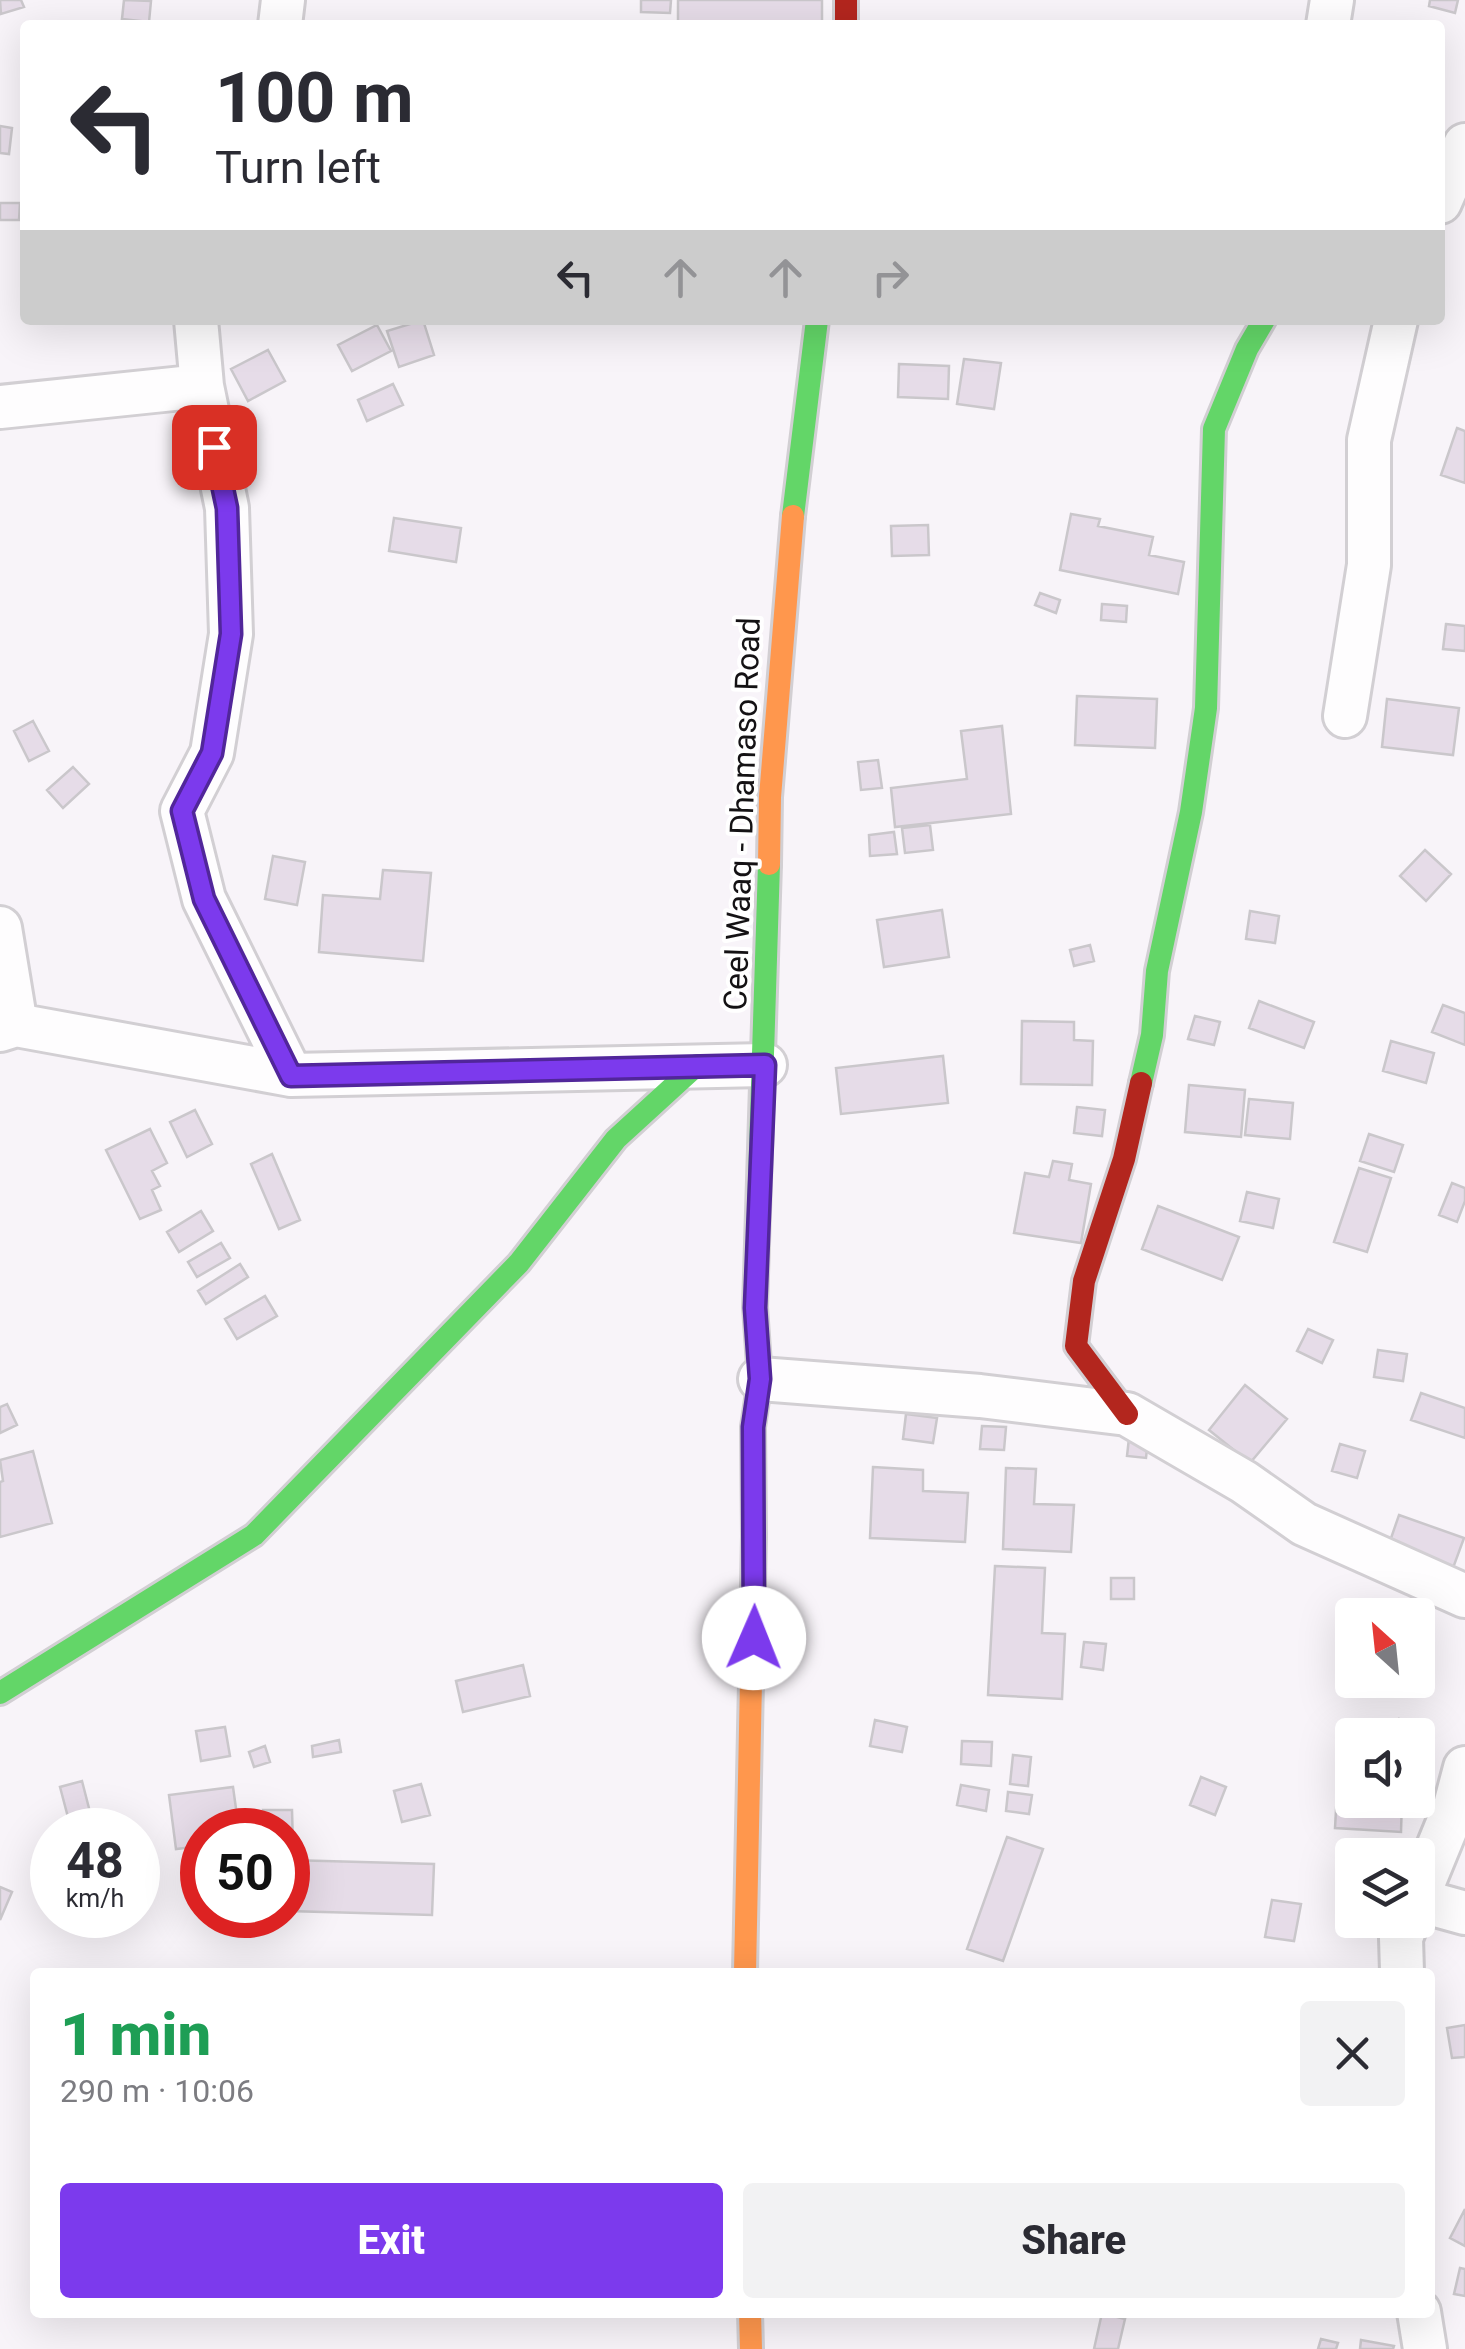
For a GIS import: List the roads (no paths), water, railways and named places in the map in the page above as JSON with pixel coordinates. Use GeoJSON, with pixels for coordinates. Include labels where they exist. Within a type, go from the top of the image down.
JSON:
{"type":"FeatureCollection","features":[{"type":"Feature","properties":{"kind":"street"},"geometry":{"type":"LineString","coordinates":[[1445,190],[1465,144]]}},
{"type":"Feature","properties":{"kind":"street"},"geometry":{"type":"LineString","coordinates":[[196,325],[202,386],[227,508],[231,634],[212,753],[182,811],[204,899],[291,1076]]}},
{"type":"Feature","properties":{"kind":"street","name":"Ceel Waaq - Dhamaso Road"},"geometry":{"type":"LineString","coordinates":[[746,1968],[756,1602],[753,1427],[760,1379],[755,1308],[770,797],[786,570],[816,325]]}},
{"type":"Feature","properties":{"kind":"street"},"geometry":{"type":"LineString","coordinates":[[1261,325],[1214,429],[1206,708],[1191,812],[1157,971],[1152,1036],[1128,1141],[1084,1281],[1076,1346],[1127,1414],[1244,1482],[1304,1524],[1465,1596]]}},
{"type":"Feature","properties":{"kind":"street"},"geometry":{"type":"LineString","coordinates":[[1345,716],[1369,565],[1369,440],[1395,325]]}},
{"type":"Feature","properties":{"kind":"street"},"geometry":{"type":"LineString","coordinates":[[0,407],[202,386]]}},
{"type":"Feature","properties":{"kind":"street"},"geometry":{"type":"LineString","coordinates":[[0,928],[8,1027],[291,1076],[765,1065]]}},
{"type":"Feature","properties":{"kind":"street"},"geometry":{"type":"LineString","coordinates":[[0,1693],[254,1535],[520,1263],[616,1139],[697,1065]]}},
{"type":"Feature","properties":{"kind":"street"},"geometry":{"type":"LineString","coordinates":[[760,1379],[980,1396],[1127,1414]]}},
{"type":"Feature","properties":{"kind":"street"},"geometry":{"type":"LineString","coordinates":[[1435,1856],[1465,1768]]}},
{"type":"Feature","properties":{"kind":"street"},"geometry":{"type":"LineString","coordinates":[[1435,1903],[1465,1912]]}},
{"type":"Feature","properties":{"kind":"street"},"geometry":{"type":"LineString","coordinates":[[1401,1938],[1402,1968]]}},
{"type":"Feature","properties":{"kind":"street"},"geometry":{"type":"LineString","coordinates":[[750,2318],[751,2349]]}},
{"type":"Feature","properties":{"kind":"street"},"geometry":{"type":"LineString","coordinates":[[1420,2318],[1425,2349]]}}]}
